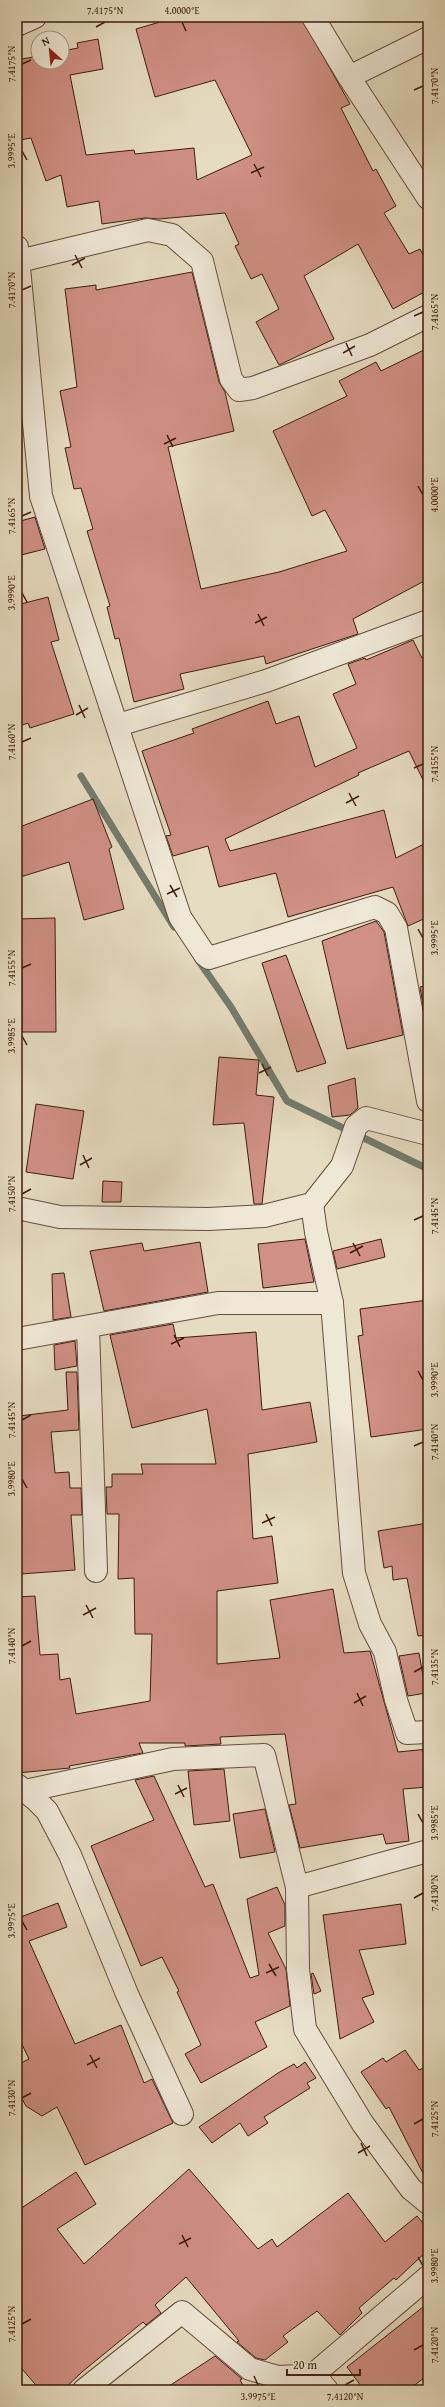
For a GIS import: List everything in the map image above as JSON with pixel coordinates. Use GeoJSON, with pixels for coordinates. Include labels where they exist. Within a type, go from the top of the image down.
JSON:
{"type":"FeatureCollection","features":[{"type":"Feature","properties":{"kind":"street"},"geometry":{"type":"LineString","coordinates":[[17,25],[35,17]]}},
{"type":"Feature","properties":{"kind":"street"},"geometry":{"type":"LineString","coordinates":[[313,17],[349,77],[428,198]]}},
{"type":"Feature","properties":{"kind":"street"},"geometry":{"type":"LineString","coordinates":[[349,77],[428,38]]}},
{"type":"Feature","properties":{"kind":"street"},"geometry":{"type":"LineString","coordinates":[[428,316],[370,345],[253,388],[239,390],[231,380],[202,261],[172,235],[148,230],[18,254],[41,496],[118,725],[180,917],[205,955],[212,957],[375,908],[387,913],[396,928],[428,1101]]}},
{"type":"Feature","properties":{"kind":"street"},"geometry":{"type":"LineString","coordinates":[[118,725],[266,681],[428,621]]}},
{"type":"Feature","properties":{"kind":"street"},"geometry":{"type":"LineString","coordinates":[[17,1208],[60,1217],[208,1219],[264,1216],[312,1204],[342,1166],[356,1126],[366,1118],[428,1134]]}},
{"type":"Feature","properties":{"kind":"street"},"geometry":{"type":"LineString","coordinates":[[312,1204],[316,1232],[332,1303],[354,1572],[370,1624],[385,1652],[396,1700],[407,1733],[428,1732]]}},
{"type":"Feature","properties":{"kind":"street"},"geometry":{"type":"LineString","coordinates":[[17,1339],[218,1303],[332,1303]]}},
{"type":"Feature","properties":{"kind":"street"},"geometry":{"type":"LineString","coordinates":[[88,1327],[96,1571]]}},
{"type":"Feature","properties":{"kind":"street"},"geometry":{"type":"LineString","coordinates":[[21,1788],[173,1759],[264,1755],[297,1887],[298,1969],[306,2029],[362,2124],[411,2190],[428,2203]]}},
{"type":"Feature","properties":{"kind":"street"},"geometry":{"type":"LineString","coordinates":[[21,1788],[46,1811],[70,1855],[127,1994],[182,2114]]}},
{"type":"Feature","properties":{"kind":"street"},"geometry":{"type":"LineString","coordinates":[[297,1887],[428,1852]]}},
{"type":"Feature","properties":{"kind":"street"},"geometry":{"type":"LineString","coordinates":[[84,2390],[182,2312],[250,2369],[278,2377],[320,2382],[428,2277]]}},
{"type":"Feature","properties":{"kind":"building"},"geometry":{"type":"Polygon","coordinates":[[[177,17],[301,17],[350,104],[341,108],[373,171],[376,169],[396,206],[384,213],[409,254],[420,249],[428,264],[428,290],[393,309],[358,244],[304,276],[334,339],[279,365],[256,322],[279,309],[262,274],[251,279],[235,246],[239,244],[225,213],[159,219],[145,218],[102,224],[99,201],[67,207],[61,175],[46,181],[31,138],[20,140],[17,129],[17,60],[30,58],[30,70],[70,70],[70,50],[78,48],[77,43],[98,39],[103,69],[70,75],[86,155],[134,150],[135,154],[194,148],[197,180],[252,155],[215,80],[155,97],[136,29],[177,17]]]}},
{"type":"Feature","properties":{"kind":"building"},"geometry":{"type":"Polygon","coordinates":[[[192,272],[219,382],[225,392],[234,431],[168,447],[201,589],[279,572],[347,551],[325,510],[312,516],[273,431],[347,396],[339,381],[376,362],[381,371],[428,348],[428,579],[353,619],[358,634],[266,664],[264,656],[180,674],[184,689],[134,702],[119,638],[115,639],[107,607],[110,606],[87,531],[93,529],[81,488],[74,489],[65,448],[71,447],[60,391],[77,387],[65,289],[96,285],[96,290],[192,272]]]}},
{"type":"Feature","properties":{"kind":"building"},"geometry":{"type":"Polygon","coordinates":[[[35,517],[45,549],[17,556],[17,522],[35,517]]]}},
{"type":"Feature","properties":{"kind":"building"},"geometry":{"type":"Polygon","coordinates":[[[48,597],[59,640],[51,642],[74,714],[30,728],[28,723],[17,727],[17,605],[48,597]]]}},
{"type":"Feature","properties":{"kind":"building"},"geometry":{"type":"Polygon","coordinates":[[[413,640],[422,658],[428,654],[428,790],[409,751],[358,773],[359,775],[225,839],[230,851],[384,810],[396,858],[428,842],[428,917],[408,926],[393,887],[288,917],[276,873],[219,887],[208,846],[173,856],[166,836],[171,835],[142,751],[194,733],[192,729],[268,701],[276,724],[299,716],[315,767],[357,748],[333,694],[356,684],[348,664],[365,658],[366,660],[413,640]]]}},
{"type":"Feature","properties":{"kind":"building"},"geometry":{"type":"Polygon","coordinates":[[[93,799],[112,847],[109,849],[124,909],[84,920],[69,862],[17,878],[17,828],[93,799]]]}},
{"type":"Feature","properties":{"kind":"building"},"geometry":{"type":"Polygon","coordinates":[[[55,918],[56,1032],[22,1032],[22,959],[17,959],[17,919],[55,918]]]}},
{"type":"Feature","properties":{"kind":"building"},"geometry":{"type":"Polygon","coordinates":[[[376,921],[384,932],[403,1035],[347,1049],[322,941],[376,921]]]}},
{"type":"Feature","properties":{"kind":"building"},"geometry":{"type":"Polygon","coordinates":[[[286,955],[326,1063],[297,1072],[262,963],[286,955]]]}},
{"type":"Feature","properties":{"kind":"building"},"geometry":{"type":"Polygon","coordinates":[[[428,985],[428,1029],[427,1029],[420,987],[428,985]]]}},
{"type":"Feature","properties":{"kind":"building"},"geometry":{"type":"Polygon","coordinates":[[[219,1057],[259,1060],[256,1095],[274,1097],[262,1204],[254,1204],[244,1123],[213,1125],[219,1057]]]}},
{"type":"Feature","properties":{"kind":"building"},"geometry":{"type":"Polygon","coordinates":[[[355,1078],[358,1108],[350,1115],[332,1117],[328,1086],[355,1078]]]}},
{"type":"Feature","properties":{"kind":"building"},"geometry":{"type":"Polygon","coordinates":[[[36,1104],[84,1111],[73,1179],[26,1172],[36,1104]]]}},
{"type":"Feature","properties":{"kind":"building"},"geometry":{"type":"Polygon","coordinates":[[[103,1181],[122,1182],[121,1202],[102,1202],[103,1181]]]}},
{"type":"Feature","properties":{"kind":"building"},"geometry":{"type":"Polygon","coordinates":[[[305,1239],[314,1282],[263,1288],[258,1244],[305,1239]]]}},
{"type":"Feature","properties":{"kind":"building"},"geometry":{"type":"Polygon","coordinates":[[[381,1239],[385,1257],[337,1269],[333,1251],[381,1239]]]}},
{"type":"Feature","properties":{"kind":"building"},"geometry":{"type":"Polygon","coordinates":[[[200,1242],[208,1292],[104,1311],[90,1251],[142,1243],[144,1251],[200,1242]]]}},
{"type":"Feature","properties":{"kind":"building"},"geometry":{"type":"Polygon","coordinates":[[[64,1273],[71,1317],[53,1320],[52,1274],[64,1273]]]}},
{"type":"Feature","properties":{"kind":"building"},"geometry":{"type":"Polygon","coordinates":[[[428,1300],[428,1429],[371,1437],[358,1336],[363,1335],[360,1309],[428,1300]]]}},
{"type":"Feature","properties":{"kind":"building"},"geometry":{"type":"Polygon","coordinates":[[[173,1324],[176,1338],[256,1332],[262,1410],[310,1402],[317,1442],[248,1454],[253,1539],[272,1536],[278,1583],[217,1591],[217,1664],[280,1658],[270,1600],[333,1589],[344,1653],[370,1651],[398,1752],[428,1749],[428,1787],[403,1789],[409,1841],[386,1844],[383,1834],[300,1848],[289,1805],[296,1804],[285,1734],[220,1737],[221,1744],[185,1746],[185,1743],[139,1743],[143,1753],[69,1766],[70,1768],[17,1773],[17,1597],[35,1596],[40,1655],[58,1654],[60,1680],[70,1678],[76,1714],[150,1701],[152,1634],[135,1634],[134,1578],[118,1579],[119,1514],[107,1514],[106,1487],[112,1487],[112,1474],[143,1474],[141,1464],[216,1464],[207,1409],[132,1428],[110,1335],[173,1324]]]}},
{"type":"Feature","properties":{"kind":"building"},"geometry":{"type":"Polygon","coordinates":[[[75,1341],[77,1366],[55,1370],[54,1345],[75,1341]]]}},
{"type":"Feature","properties":{"kind":"building"},"geometry":{"type":"Polygon","coordinates":[[[66,1372],[77,1372],[79,1430],[51,1432],[55,1473],[69,1472],[70,1488],[81,1488],[82,1515],[71,1515],[75,1570],[21,1574],[17,1519],[17,1430],[21,1429],[19,1416],[68,1410],[66,1372]]]}},
{"type":"Feature","properties":{"kind":"building"},"geometry":{"type":"Polygon","coordinates":[[[428,1523],[428,1635],[418,1636],[407,1578],[393,1580],[392,1566],[384,1568],[378,1531],[428,1523]]]}},
{"type":"Feature","properties":{"kind":"building"},"geometry":{"type":"Polygon","coordinates":[[[419,1653],[426,1693],[408,1696],[399,1656],[419,1653]]]}},
{"type":"Feature","properties":{"kind":"building"},"geometry":{"type":"Polygon","coordinates":[[[224,1769],[230,1821],[194,1825],[188,1771],[224,1769]]]}},
{"type":"Feature","properties":{"kind":"building"},"geometry":{"type":"Polygon","coordinates":[[[154,1776],[205,1887],[213,1884],[250,1978],[259,1975],[247,1899],[277,1887],[285,1905],[285,1926],[268,1933],[286,1969],[290,2006],[255,2022],[267,2047],[201,2083],[185,2054],[201,2045],[177,1992],[179,1991],[162,1957],[141,1966],[91,1846],[154,1820],[135,1780],[154,1776]]]}},
{"type":"Feature","properties":{"kind":"building"},"geometry":{"type":"Polygon","coordinates":[[[265,1809],[275,1852],[240,1858],[233,1814],[265,1809]]]}},
{"type":"Feature","properties":{"kind":"building"},"geometry":{"type":"Polygon","coordinates":[[[58,1903],[67,1927],[29,1941],[75,2044],[121,2025],[144,2083],[152,2079],[173,2123],[85,2165],[57,2107],[42,2116],[26,2106],[17,2090],[17,2065],[29,2059],[17,2034],[17,1916],[18,1918],[58,1903]]]}},
{"type":"Feature","properties":{"kind":"building"},"geometry":{"type":"Polygon","coordinates":[[[401,1904],[406,1944],[359,1950],[374,1994],[362,1998],[374,2022],[340,2039],[323,1915],[401,1904]]]}},
{"type":"Feature","properties":{"kind":"building"},"geometry":{"type":"Polygon","coordinates":[[[313,1973],[321,1991],[314,1994],[311,1974],[313,1973]]]}},
{"type":"Feature","properties":{"kind":"building"},"geometry":{"type":"Polygon","coordinates":[[[405,2050],[419,2070],[428,2066],[428,2183],[389,2107],[386,2109],[361,2072],[383,2058],[386,2062],[405,2050]]]}},
{"type":"Feature","properties":{"kind":"building"},"geometry":{"type":"Polygon","coordinates":[[[305,2062],[316,2078],[307,2083],[310,2088],[264,2117],[268,2123],[248,2136],[240,2123],[212,2143],[199,2127],[278,2073],[294,2064],[297,2068],[305,2062]]]}},
{"type":"Feature","properties":{"kind":"building"},"geometry":{"type":"Polygon","coordinates":[[[189,2169],[258,2249],[272,2239],[277,2247],[348,2193],[385,2242],[417,2216],[428,2229],[428,2250],[396,2280],[394,2278],[359,2308],[362,2313],[340,2335],[317,2311],[283,2336],[288,2342],[265,2360],[256,2358],[237,2342],[239,2341],[186,2277],[155,2305],[161,2313],[146,2325],[143,2322],[82,2372],[63,2390],[40,2390],[17,2363],[17,2211],[76,2172],[96,2204],[57,2229],[84,2264],[189,2169]]]}},
{"type":"Feature","properties":{"kind":"building"},"geometry":{"type":"Polygon","coordinates":[[[428,2303],[428,2375],[408,2390],[364,2390],[347,2367],[428,2303]]]}},
{"type":"Feature","properties":{"kind":"building"},"geometry":{"type":"Polygon","coordinates":[[[215,2356],[242,2379],[240,2380],[246,2390],[163,2390],[215,2356]]]}},
{"type":"Feature","properties":{"kind":"waterway"},"geometry":{"type":"LineString","coordinates":[[81,776],[174,927]]}},
{"type":"Feature","properties":{"kind":"waterway"},"geometry":{"type":"LineString","coordinates":[[198,960],[231,1007],[287,1101],[428,1169]]}}]}
